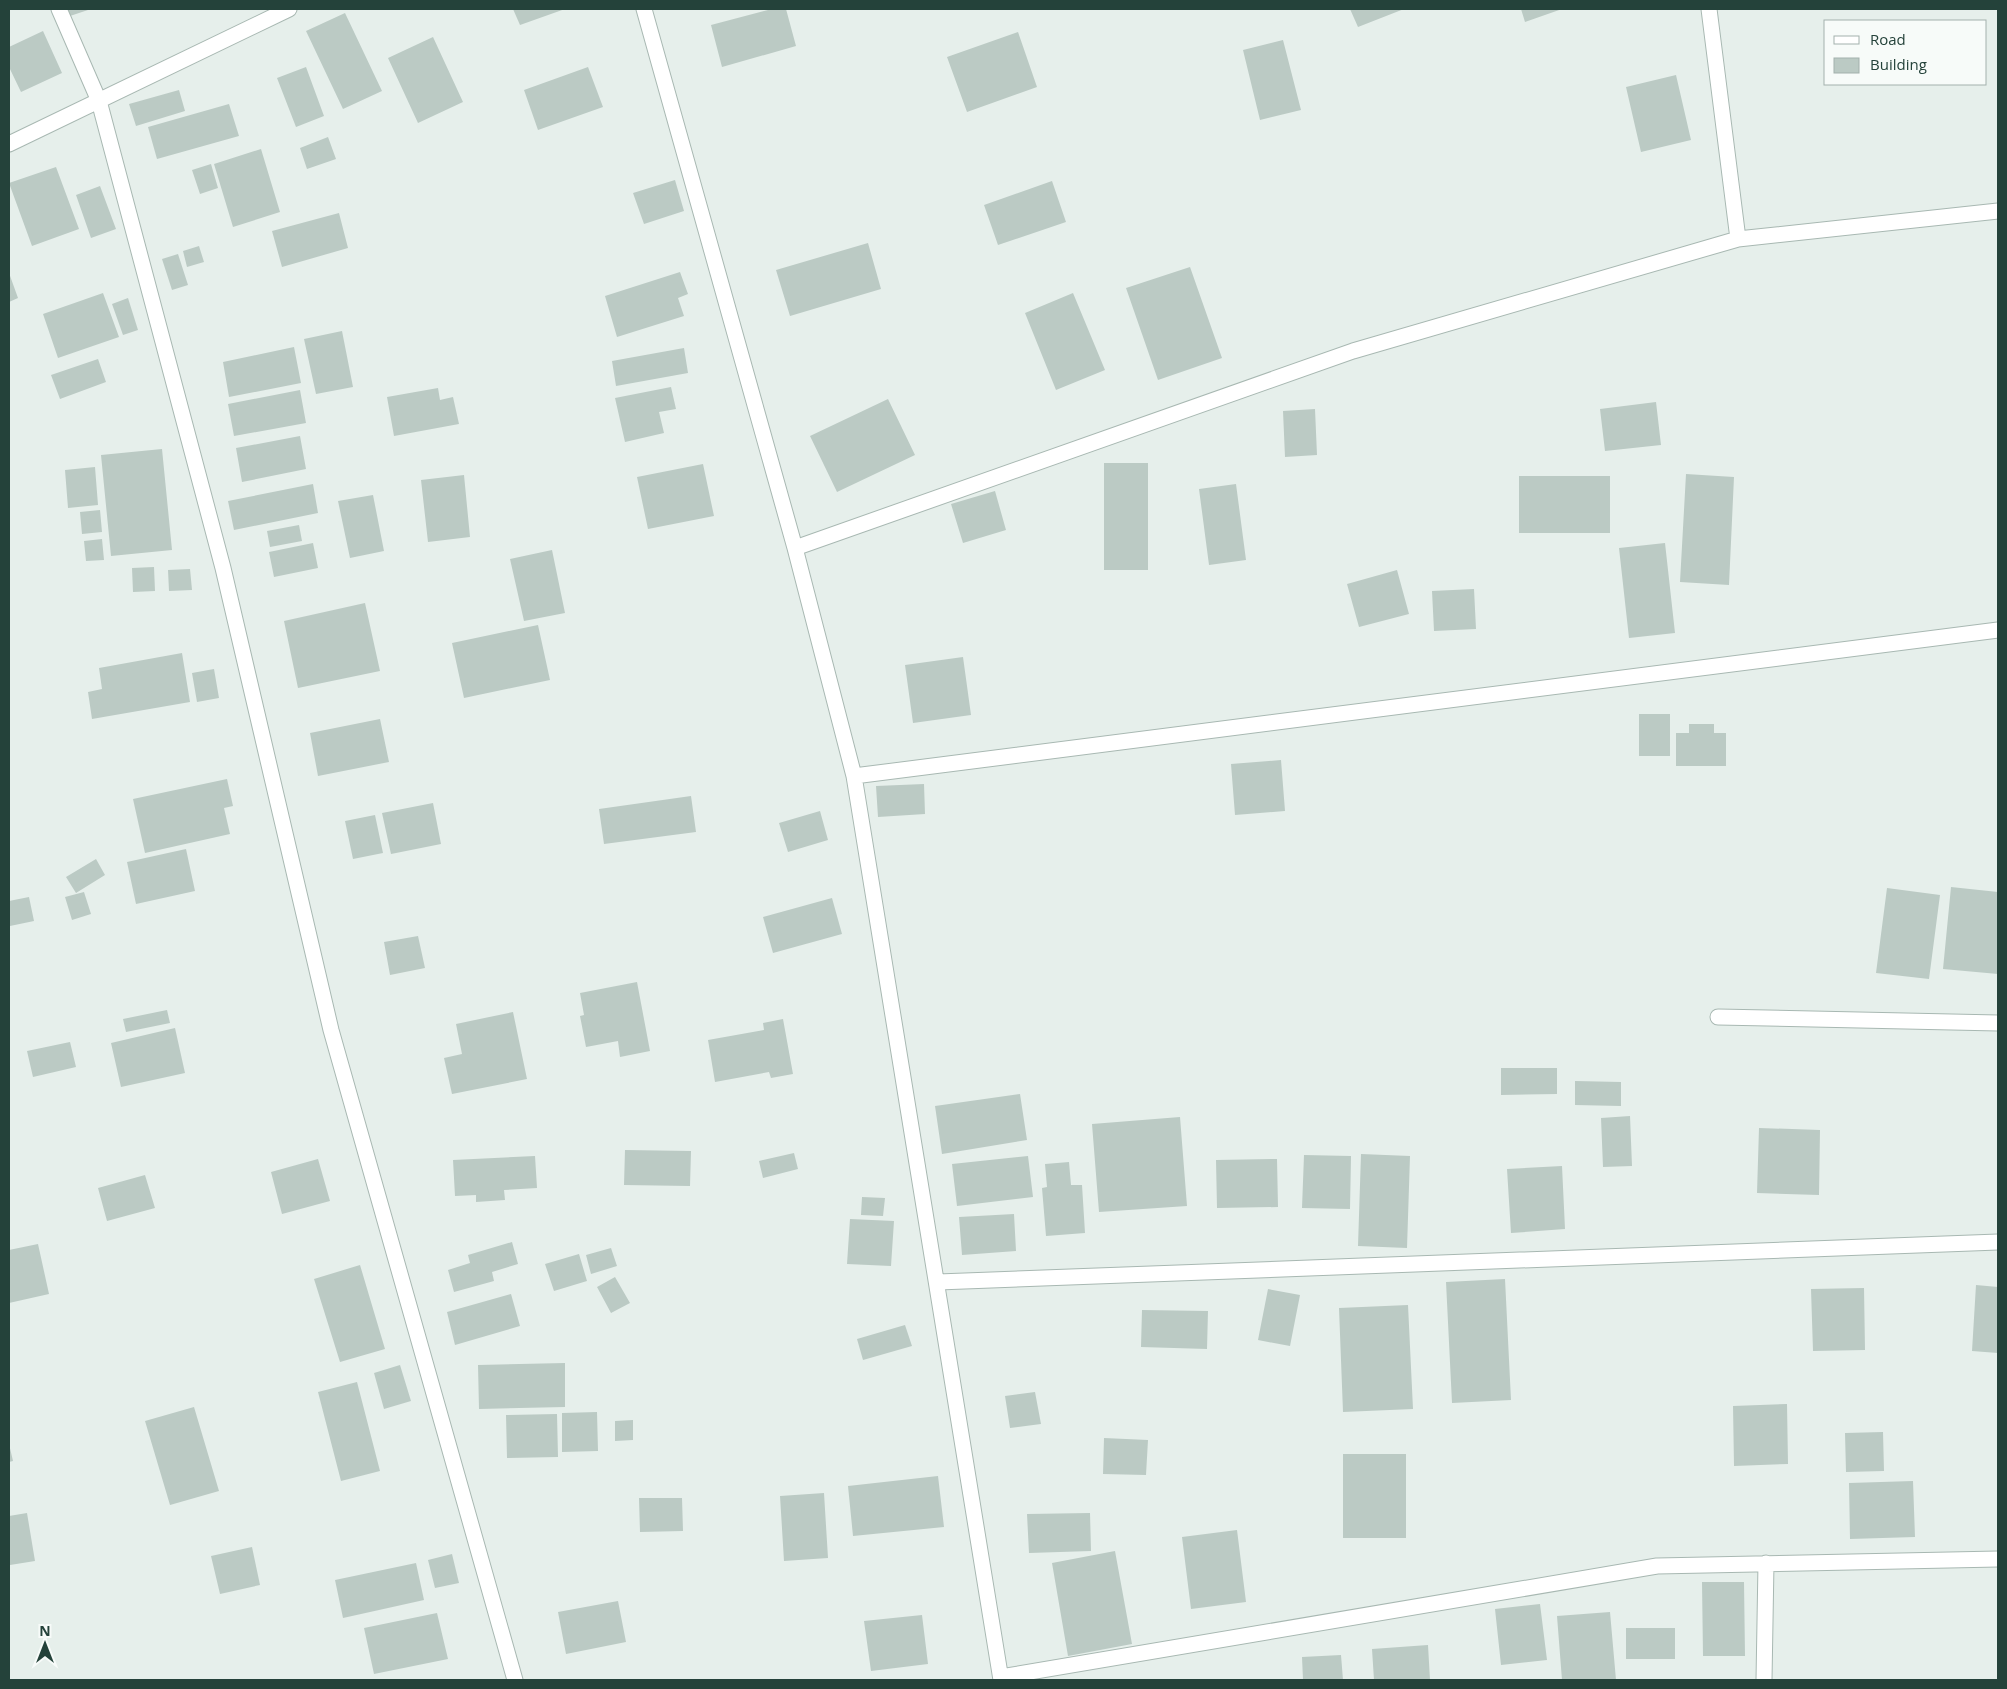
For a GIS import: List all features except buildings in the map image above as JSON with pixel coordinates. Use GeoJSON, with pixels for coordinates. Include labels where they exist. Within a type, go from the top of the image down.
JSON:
{"type":"FeatureCollection","features":[{"type":"Feature","properties":{"kind":"street"},"geometry":{"type":"LineString","coordinates":[[59,9],[99,101],[223,568],[331,1030],[514,1680]]}},
{"type":"Feature","properties":{"kind":"street"},"geometry":{"type":"LineString","coordinates":[[9,144],[289,9]]}},
{"type":"Feature","properties":{"kind":"street"},"geometry":{"type":"LineString","coordinates":[[644,9],[794,548],[854,776],[938,1282],[1001,1679],[1657,1566],[1998,1559]]}},
{"type":"Feature","properties":{"kind":"street"},"geometry":{"type":"LineString","coordinates":[[1709,9],[1738,240]]}},
{"type":"Feature","properties":{"kind":"street"},"geometry":{"type":"LineString","coordinates":[[794,548],[1353,351],[1738,240],[1998,211]]}},
{"type":"Feature","properties":{"kind":"street"},"geometry":{"type":"LineString","coordinates":[[854,776],[1998,630]]}},
{"type":"Feature","properties":{"kind":"street"},"geometry":{"type":"LineString","coordinates":[[1718,1017],[1998,1023]]}},
{"type":"Feature","properties":{"kind":"street"},"geometry":{"type":"LineString","coordinates":[[938,1282],[1998,1242]]}},
{"type":"Feature","properties":{"kind":"street"},"geometry":{"type":"LineString","coordinates":[[1764,1680],[1766,1563]]}}]}
